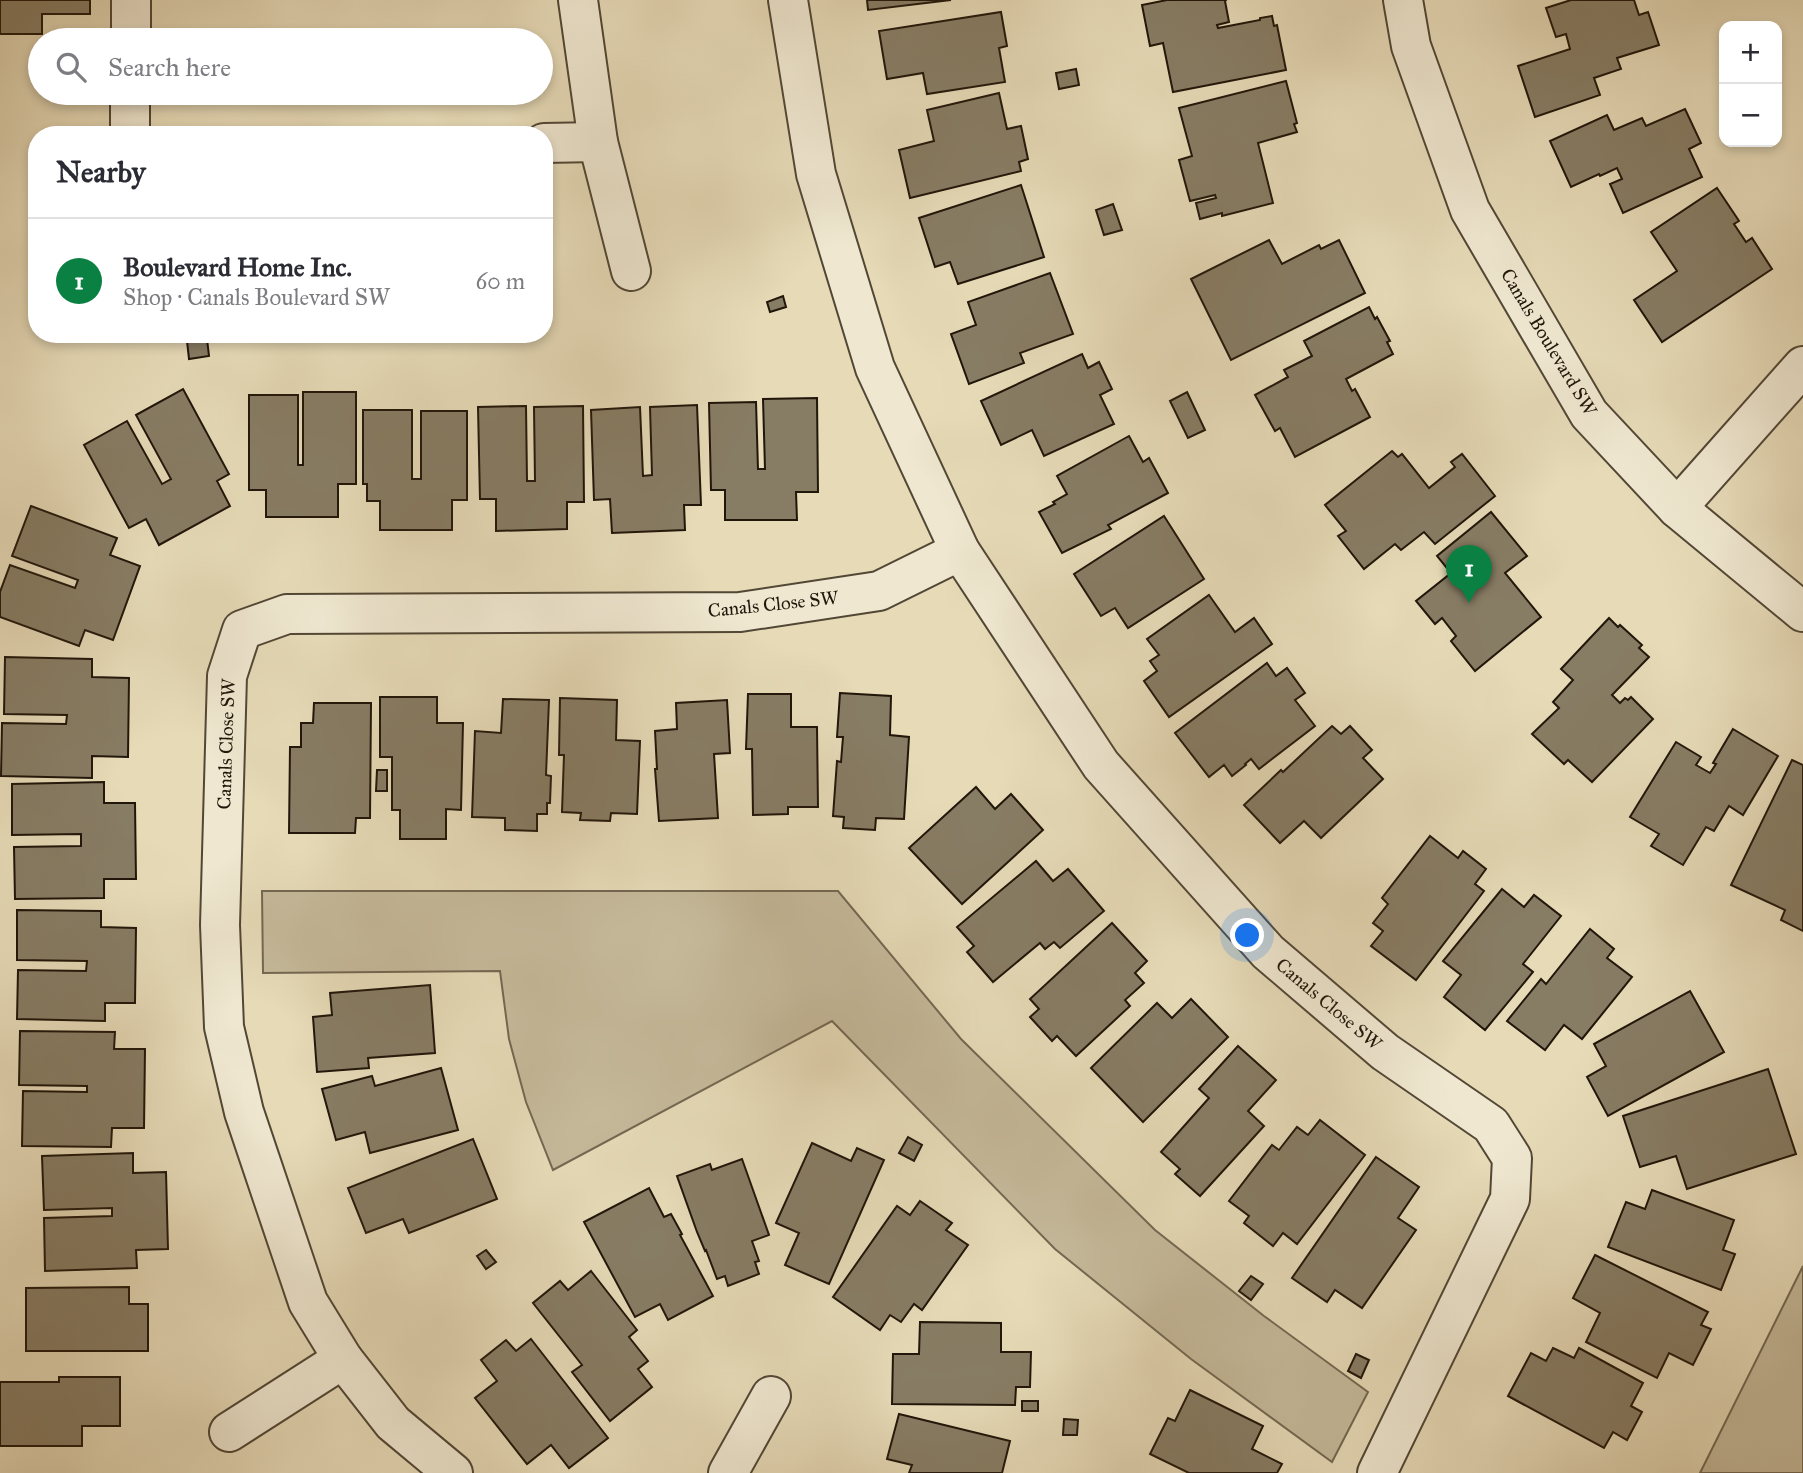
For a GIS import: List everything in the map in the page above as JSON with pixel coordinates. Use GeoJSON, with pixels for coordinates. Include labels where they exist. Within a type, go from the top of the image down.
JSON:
{"type":"FeatureCollection","features":[{"type":"Feature","properties":{"kind":"street"},"geometry":{"type":"LineString","coordinates":[[131,0],[131,28]]}},
{"type":"Feature","properties":{"kind":"street"},"geometry":{"type":"LineString","coordinates":[[578,0],[598,142],[631,271]]}},
{"type":"Feature","properties":{"kind":"street","name":"Canals Close SW"},"geometry":{"type":"LineString","coordinates":[[788,0],[816,174],[875,368],[960,551],[1101,765],[1268,952],[1385,1052],[1491,1125],[1512,1158],[1510,1199],[1377,1473]]}},
{"type":"Feature","properties":{"kind":"street","name":"Canals Boulevard SW"},"geometry":{"type":"LineString","coordinates":[[1403,0],[1411,46],[1470,210],[1589,414],[1677,508],[1803,612]]}},
{"type":"Feature","properties":{"kind":"street"},"geometry":{"type":"LineString","coordinates":[[130,105],[130,126]]}},
{"type":"Feature","properties":{"kind":"street"},"geometry":{"type":"LineString","coordinates":[[553,143],[598,142]]}},
{"type":"Feature","properties":{"kind":"street"},"geometry":{"type":"LineString","coordinates":[[1677,508],[1803,366]]}},
{"type":"Feature","properties":{"kind":"street","name":"Canals Close SW"},"geometry":{"type":"LineString","coordinates":[[453,1473],[393,1423],[343,1359],[308,1302],[244,1112],[224,1027],[220,925],[227,676],[242,630],[287,614],[740,612],[879,592],[960,551]]}},
{"type":"Feature","properties":{"kind":"street"},"geometry":{"type":"LineString","coordinates":[[229,1432],[343,1359]]}},
{"type":"Feature","properties":{"kind":"street"},"geometry":{"type":"LineString","coordinates":[[728,1473],[771,1396]]}},
{"type":"Feature","properties":{"kind":"shaded area"},"geometry":{"type":"Polygon","coordinates":[[[262,891],[838,891],[961,1039],[1155,1230],[1264,1316],[1368,1392],[1332,1462],[1191,1359],[1055,1249],[832,1021],[553,1170],[526,1102],[509,1039],[500,971],[263,973],[262,891]]]}},
{"type":"Feature","properties":{"kind":"shaded area"},"geometry":{"type":"Polygon","coordinates":[[[1803,1266],[1803,1473],[1700,1473],[1803,1266]]]}},
{"type":"Feature","properties":{"kind":"building"},"geometry":{"type":"Polygon","coordinates":[[[0,0],[90,0],[90,14],[42,14],[42,28],[28,28],[28,34],[0,34],[0,0]]]}},
{"type":"Feature","properties":{"kind":"building"},"geometry":{"type":"Polygon","coordinates":[[[867,0],[951,0],[868,10],[867,0]]]}},
{"type":"Feature","properties":{"kind":"building"},"geometry":{"type":"Polygon","coordinates":[[[1167,0],[1226,0],[1229,22],[1217,25],[1218,28],[1272,16],[1274,26],[1277,25],[1286,70],[1173,92],[1163,43],[1150,46],[1142,5],[1167,0]]]}},
{"type":"Feature","properties":{"kind":"building"},"geometry":{"type":"Polygon","coordinates":[[[1571,0],[1634,0],[1639,15],[1648,12],[1659,45],[1617,58],[1621,69],[1594,78],[1600,95],[1535,117],[1518,66],[1570,49],[1566,34],[1556,37],[1546,8],[1571,0]]]}},
{"type":"Feature","properties":{"kind":"building"},"geometry":{"type":"Polygon","coordinates":[[[1001,12],[1007,46],[999,48],[1005,82],[927,94],[923,73],[887,79],[879,31],[1001,12]]]}},
{"type":"Feature","properties":{"kind":"building"},"geometry":{"type":"Polygon","coordinates":[[[1076,69],[1079,85],[1059,89],[1056,73],[1076,69]]]}},
{"type":"Feature","properties":{"kind":"building"},"geometry":{"type":"Polygon","coordinates":[[[1286,81],[1297,132],[1258,143],[1273,203],[1200,219],[1196,203],[1216,198],[1215,195],[1190,201],[1179,160],[1192,156],[1179,108],[1286,81]]]}},
{"type":"Feature","properties":{"kind":"building"},"geometry":{"type":"Polygon","coordinates":[[[999,93],[1007,129],[1021,126],[1028,159],[1019,162],[1021,171],[910,198],[899,150],[934,141],[927,110],[999,93]]]}},
{"type":"Feature","properties":{"kind":"building"},"geometry":{"type":"Polygon","coordinates":[[[1685,109],[1701,143],[1689,149],[1702,177],[1623,213],[1610,184],[1622,179],[1617,168],[1571,187],[1550,141],[1607,115],[1614,130],[1642,118],[1646,126],[1685,109]]]}},
{"type":"Feature","properties":{"kind":"building"},"geometry":{"type":"Polygon","coordinates":[[[1021,185],[1044,257],[958,284],[950,262],[935,267],[919,218],[1021,185]]]}},
{"type":"Feature","properties":{"kind":"building"},"geometry":{"type":"Polygon","coordinates":[[[1717,188],[1739,221],[1734,224],[1746,242],[1752,238],[1772,269],[1662,342],[1634,300],[1677,271],[1651,232],[1717,188]]]}},
{"type":"Feature","properties":{"kind":"building"},"geometry":{"type":"Polygon","coordinates":[[[1113,204],[1122,230],[1104,235],[1096,210],[1113,204]]]}},
{"type":"Feature","properties":{"kind":"building"},"geometry":{"type":"Polygon","coordinates":[[[1269,240],[1282,264],[1319,245],[1321,249],[1339,240],[1365,293],[1231,360],[1191,279],[1269,240]]]}},
{"type":"Feature","properties":{"kind":"building"},"geometry":{"type":"Polygon","coordinates":[[[1050,273],[1073,334],[1020,353],[1024,363],[969,384],[951,334],[976,325],[968,302],[1050,273]]]}},
{"type":"Feature","properties":{"kind":"building"},"geometry":{"type":"Polygon","coordinates":[[[783,296],[786,307],[770,312],[767,302],[783,296]]]}},
{"type":"Feature","properties":{"kind":"building"},"geometry":{"type":"Polygon","coordinates":[[[1369,307],[1390,341],[1387,342],[1393,354],[1346,379],[1352,391],[1355,389],[1370,417],[1295,457],[1280,428],[1275,431],[1255,395],[1288,377],[1284,370],[1312,356],[1304,341],[1369,307]]]}},
{"type":"Feature","properties":{"kind":"building"},"geometry":{"type":"Polygon","coordinates":[[[187,343],[207,343],[209,356],[189,359],[187,343]]]}},
{"type":"Feature","properties":{"kind":"building"},"geometry":{"type":"Polygon","coordinates":[[[1082,354],[1088,368],[1099,362],[1112,389],[1100,395],[1114,424],[1044,456],[1032,430],[1001,445],[981,401],[1082,354]]]}},
{"type":"Feature","properties":{"kind":"building"},"geometry":{"type":"Polygon","coordinates":[[[183,389],[229,474],[217,481],[230,506],[159,545],[146,519],[129,528],[84,445],[127,421],[162,484],[171,479],[136,415],[183,389]]]}},
{"type":"Feature","properties":{"kind":"building"},"geometry":{"type":"Polygon","coordinates":[[[303,392],[356,392],[356,484],[338,484],[338,517],[266,517],[266,490],[249,490],[249,395],[298,395],[298,465],[303,465],[303,392]]]}},
{"type":"Feature","properties":{"kind":"building"},"geometry":{"type":"Polygon","coordinates":[[[1187,392],[1205,430],[1188,438],[1170,401],[1187,392]]]}},
{"type":"Feature","properties":{"kind":"building"},"geometry":{"type":"Polygon","coordinates":[[[817,398],[818,492],[796,492],[797,520],[725,520],[725,490],[711,490],[709,403],[756,402],[758,469],[765,469],[763,399],[817,398]]]}},
{"type":"Feature","properties":{"kind":"building"},"geometry":{"type":"Polygon","coordinates":[[[697,405],[701,505],[684,505],[685,530],[612,533],[610,499],[594,500],[591,410],[640,407],[643,476],[652,475],[650,407],[697,405]]]}},
{"type":"Feature","properties":{"kind":"building"},"geometry":{"type":"Polygon","coordinates":[[[526,406],[527,481],[535,481],[534,407],[583,406],[584,502],[567,502],[567,529],[496,531],[496,499],[480,499],[478,407],[526,406]]]}},
{"type":"Feature","properties":{"kind":"building"},"geometry":{"type":"Polygon","coordinates":[[[363,410],[412,410],[412,479],[421,479],[421,411],[467,411],[467,500],[452,500],[452,530],[380,530],[380,501],[367,501],[367,484],[363,484],[363,410]]]}},
{"type":"Feature","properties":{"kind":"building"},"geometry":{"type":"Polygon","coordinates":[[[1129,436],[1143,462],[1149,458],[1168,493],[1108,525],[1111,529],[1062,553],[1039,512],[1067,494],[1057,476],[1129,436]]]}},
{"type":"Feature","properties":{"kind":"building"},"geometry":{"type":"Polygon","coordinates":[[[1392,451],[1398,457],[1402,454],[1429,488],[1455,467],[1451,462],[1462,454],[1495,496],[1435,544],[1424,532],[1401,550],[1395,544],[1364,569],[1338,536],[1346,531],[1325,505],[1392,451]]]}},
{"type":"Feature","properties":{"kind":"building"},"geometry":{"type":"Polygon","coordinates":[[[31,506],[117,538],[110,555],[140,566],[113,640],[85,630],[79,646],[0,617],[0,592],[10,565],[75,588],[78,580],[12,556],[31,506]]]}},
{"type":"Feature","properties":{"kind":"building"},"geometry":{"type":"Polygon","coordinates":[[[1491,512],[1527,556],[1505,573],[1541,617],[1475,671],[1451,641],[1456,636],[1442,618],[1435,624],[1416,601],[1451,573],[1437,556],[1491,512]]]}},
{"type":"Feature","properties":{"kind":"building"},"geometry":{"type":"Polygon","coordinates":[[[1164,516],[1204,579],[1128,628],[1115,608],[1101,616],[1074,574],[1164,516]]]}},
{"type":"Feature","properties":{"kind":"building"},"geometry":{"type":"Polygon","coordinates":[[[1209,595],[1235,632],[1254,618],[1272,644],[1169,717],[1144,681],[1157,671],[1150,661],[1159,655],[1147,639],[1209,595]]]}},
{"type":"Feature","properties":{"kind":"building"},"geometry":{"type":"Polygon","coordinates":[[[1609,618],[1642,645],[1639,648],[1649,657],[1612,695],[1620,703],[1631,697],[1653,719],[1592,782],[1568,760],[1564,764],[1532,734],[1559,708],[1553,702],[1573,680],[1561,669],[1609,618]]]}},
{"type":"Feature","properties":{"kind":"building"},"geometry":{"type":"Polygon","coordinates":[[[5,657],[92,659],[92,677],[129,678],[128,757],[92,756],[92,778],[1,776],[2,723],[66,724],[67,715],[4,714],[5,657]]]}},
{"type":"Feature","properties":{"kind":"building"},"geometry":{"type":"Polygon","coordinates":[[[1267,663],[1276,676],[1287,668],[1305,693],[1295,700],[1315,726],[1259,769],[1251,759],[1232,776],[1224,765],[1209,777],[1175,733],[1267,663]]]}},
{"type":"Feature","properties":{"kind":"building"},"geometry":{"type":"Polygon","coordinates":[[[840,693],[891,696],[890,735],[909,737],[904,819],[876,818],[875,830],[843,828],[844,817],[833,816],[837,761],[841,762],[843,737],[837,737],[840,693]]]}},
{"type":"Feature","properties":{"kind":"building"},"geometry":{"type":"Polygon","coordinates":[[[748,694],[791,694],[791,727],[817,727],[818,807],[788,807],[788,814],[753,815],[752,749],[746,749],[748,694]]]}},
{"type":"Feature","properties":{"kind":"building"},"geometry":{"type":"Polygon","coordinates":[[[380,697],[437,697],[437,723],[463,723],[461,810],[446,809],[446,839],[400,839],[400,810],[392,810],[392,757],[380,757],[380,697]]]}},
{"type":"Feature","properties":{"kind":"building"},"geometry":{"type":"Polygon","coordinates":[[[560,698],[617,700],[616,740],[640,741],[637,814],[611,813],[610,821],[580,820],[581,813],[562,812],[564,755],[559,755],[560,698]]]}},
{"type":"Feature","properties":{"kind":"building"},"geometry":{"type":"Polygon","coordinates":[[[503,699],[549,700],[546,775],[551,776],[550,803],[547,803],[547,814],[537,814],[537,831],[505,830],[505,818],[472,817],[475,731],[501,733],[503,699]]]}},
{"type":"Feature","properties":{"kind":"building"},"geometry":{"type":"Polygon","coordinates":[[[727,700],[730,753],[714,754],[718,818],[659,821],[655,731],[677,729],[676,703],[727,700]]]}},
{"type":"Feature","properties":{"kind":"building"},"geometry":{"type":"Polygon","coordinates":[[[314,703],[371,703],[370,818],[356,818],[355,833],[289,833],[290,747],[301,747],[301,723],[313,723],[314,703]]]}},
{"type":"Feature","properties":{"kind":"building"},"geometry":{"type":"Polygon","coordinates":[[[1332,726],[1341,734],[1350,726],[1372,750],[1363,758],[1383,779],[1321,838],[1304,821],[1280,843],[1244,805],[1332,726]]]}},
{"type":"Feature","properties":{"kind":"building"},"geometry":{"type":"Polygon","coordinates":[[[1733,729],[1778,756],[1743,815],[1729,806],[1714,831],[1706,827],[1683,865],[1651,846],[1659,834],[1630,817],[1676,742],[1701,757],[1696,765],[1710,773],[1733,729]]]}},
{"type":"Feature","properties":{"kind":"building"},"geometry":{"type":"Polygon","coordinates":[[[1792,760],[1803,765],[1803,931],[1781,920],[1785,910],[1731,885],[1792,760]]]}},
{"type":"Feature","properties":{"kind":"building"},"geometry":{"type":"Polygon","coordinates":[[[377,770],[387,770],[387,791],[376,791],[377,770]]]}},
{"type":"Feature","properties":{"kind":"building"},"geometry":{"type":"Polygon","coordinates":[[[104,782],[104,803],[135,803],[136,879],[104,879],[104,898],[15,899],[14,847],[81,846],[81,834],[12,835],[12,784],[104,782]]]}},
{"type":"Feature","properties":{"kind":"building"},"geometry":{"type":"Polygon","coordinates":[[[976,787],[995,809],[1011,794],[1043,830],[962,904],[909,848],[976,787]]]}},
{"type":"Feature","properties":{"kind":"building"},"geometry":{"type":"Polygon","coordinates":[[[1430,836],[1458,858],[1463,851],[1486,869],[1475,884],[1484,891],[1416,980],[1371,946],[1383,931],[1373,923],[1388,904],[1382,898],[1430,836]]]}},
{"type":"Feature","properties":{"kind":"building"},"geometry":{"type":"Polygon","coordinates":[[[1036,861],[1053,881],[1068,869],[1104,911],[1060,948],[1054,942],[1045,949],[1040,943],[993,982],[967,952],[974,946],[957,927],[1036,861]]]}},
{"type":"Feature","properties":{"kind":"building"},"geometry":{"type":"Polygon","coordinates":[[[1502,889],[1524,907],[1534,895],[1561,916],[1523,964],[1533,972],[1485,1030],[1444,997],[1461,975],[1443,961],[1502,889]]]}},
{"type":"Feature","properties":{"kind":"building"},"geometry":{"type":"Polygon","coordinates":[[[17,910],[101,911],[101,927],[136,928],[135,1003],[105,1003],[105,1021],[17,1019],[18,970],[86,971],[87,961],[17,960],[17,910]]]}},
{"type":"Feature","properties":{"kind":"building"},"geometry":{"type":"Polygon","coordinates":[[[1112,923],[1147,961],[1135,973],[1144,983],[1125,1000],[1130,1006],[1076,1056],[1057,1036],[1052,1041],[1030,1017],[1039,1009],[1030,999],[1112,923]]]}},
{"type":"Feature","properties":{"kind":"building"},"geometry":{"type":"Polygon","coordinates":[[[1590,929],[1614,949],[1607,958],[1632,977],[1582,1039],[1564,1025],[1545,1050],[1507,1021],[1541,979],[1546,984],[1590,929]]]}},
{"type":"Feature","properties":{"kind":"building"},"geometry":{"type":"Polygon","coordinates":[[[430,985],[435,1053],[368,1058],[369,1068],[317,1072],[313,1017],[332,1015],[330,993],[430,985]]]}},
{"type":"Feature","properties":{"kind":"building"},"geometry":{"type":"Polygon","coordinates":[[[1690,991],[1724,1052],[1608,1116],[1587,1077],[1606,1066],[1594,1044],[1690,991]]]}},
{"type":"Feature","properties":{"kind":"building"},"geometry":{"type":"Polygon","coordinates":[[[1191,999],[1228,1037],[1143,1122],[1091,1068],[1157,1003],[1172,1018],[1191,999]]]}},
{"type":"Feature","properties":{"kind":"building"},"geometry":{"type":"Polygon","coordinates":[[[20,1031],[115,1032],[114,1049],[145,1049],[144,1128],[112,1128],[111,1147],[22,1146],[23,1091],[87,1092],[87,1086],[19,1085],[20,1031]]]}},
{"type":"Feature","properties":{"kind":"building"},"geometry":{"type":"Polygon","coordinates":[[[1238,1046],[1276,1080],[1248,1111],[1264,1126],[1200,1196],[1175,1174],[1180,1169],[1161,1152],[1209,1098],[1199,1089],[1238,1046]]]}},
{"type":"Feature","properties":{"kind":"building"},"geometry":{"type":"Polygon","coordinates":[[[441,1068],[458,1130],[370,1153],[365,1132],[336,1140],[322,1089],[372,1076],[375,1086],[441,1068]]]}},
{"type":"Feature","properties":{"kind":"building"},"geometry":{"type":"Polygon","coordinates":[[[1768,1069],[1796,1154],[1687,1189],[1676,1156],[1640,1167],[1623,1116],[1768,1069]]]}},
{"type":"Feature","properties":{"kind":"building"},"geometry":{"type":"Polygon","coordinates":[[[1320,1120],[1365,1155],[1297,1244],[1283,1233],[1273,1246],[1244,1223],[1249,1216],[1229,1201],[1272,1145],[1279,1150],[1297,1127],[1308,1135],[1320,1120]]]}},
{"type":"Feature","properties":{"kind":"building"},"geometry":{"type":"Polygon","coordinates":[[[908,1137],[922,1145],[914,1161],[899,1153],[908,1137]]]}},
{"type":"Feature","properties":{"kind":"building"},"geometry":{"type":"Polygon","coordinates":[[[473,1139],[497,1199],[409,1233],[403,1219],[366,1233],[348,1188],[473,1139]]]}},
{"type":"Feature","properties":{"kind":"building"},"geometry":{"type":"Polygon","coordinates":[[[812,1143],[851,1161],[857,1148],[884,1160],[829,1284],[785,1265],[799,1233],[776,1223],[812,1143]]]}},
{"type":"Feature","properties":{"kind":"building"},"geometry":{"type":"Polygon","coordinates":[[[133,1153],[133,1173],[166,1172],[168,1249],[136,1250],[137,1268],[45,1271],[44,1218],[112,1216],[112,1208],[44,1210],[42,1156],[133,1153]]]}},
{"type":"Feature","properties":{"kind":"building"},"geometry":{"type":"Polygon","coordinates":[[[1376,1157],[1419,1187],[1398,1218],[1416,1230],[1362,1308],[1335,1290],[1327,1302],[1292,1278],[1376,1157]]]}},
{"type":"Feature","properties":{"kind":"building"},"geometry":{"type":"Polygon","coordinates":[[[742,1159],[769,1235],[752,1241],[759,1261],[755,1262],[759,1274],[728,1286],[725,1276],[717,1279],[677,1176],[710,1164],[712,1170],[742,1159]]]}},
{"type":"Feature","properties":{"kind":"building"},"geometry":{"type":"Polygon","coordinates":[[[649,1188],[664,1217],[671,1214],[713,1296],[668,1320],[660,1304],[635,1317],[584,1222],[649,1188]]]}},
{"type":"Feature","properties":{"kind":"building"},"geometry":{"type":"Polygon","coordinates":[[[1652,1190],[1734,1220],[1723,1250],[1735,1254],[1721,1290],[1608,1247],[1626,1202],[1645,1209],[1652,1190]]]}},
{"type":"Feature","properties":{"kind":"building"},"geometry":{"type":"Polygon","coordinates":[[[920,1201],[952,1223],[946,1230],[968,1245],[922,1310],[914,1304],[901,1322],[890,1315],[880,1330],[833,1297],[897,1206],[910,1215],[920,1201]]]}},
{"type":"Feature","properties":{"kind":"building"},"geometry":{"type":"Polygon","coordinates":[[[486,1250],[496,1262],[486,1269],[477,1256],[486,1250]]]}},
{"type":"Feature","properties":{"kind":"building"},"geometry":{"type":"Polygon","coordinates":[[[1595,1255],[1708,1312],[1701,1325],[1711,1329],[1693,1365],[1669,1353],[1657,1378],[1586,1342],[1600,1313],[1573,1298],[1595,1255]]]}},
{"type":"Feature","properties":{"kind":"building"},"geometry":{"type":"Polygon","coordinates":[[[591,1271],[637,1330],[629,1337],[648,1361],[638,1369],[652,1387],[610,1421],[572,1372],[582,1365],[533,1303],[560,1281],[568,1290],[591,1271]]]}},
{"type":"Feature","properties":{"kind":"building"},"geometry":{"type":"Polygon","coordinates":[[[1251,1276],[1263,1284],[1251,1300],[1239,1291],[1251,1276]]]}},
{"type":"Feature","properties":{"kind":"building"},"geometry":{"type":"Polygon","coordinates":[[[129,1287],[129,1304],[148,1304],[148,1351],[26,1351],[26,1288],[129,1287]]]}},
{"type":"Feature","properties":{"kind":"building"},"geometry":{"type":"Polygon","coordinates":[[[920,1322],[1001,1323],[1001,1352],[1031,1352],[1030,1387],[1016,1387],[1015,1405],[892,1404],[893,1354],[919,1354],[920,1322]]]}},
{"type":"Feature","properties":{"kind":"building"},"geometry":{"type":"Polygon","coordinates":[[[531,1339],[608,1438],[569,1468],[551,1445],[527,1464],[475,1398],[497,1381],[481,1360],[506,1340],[516,1351],[531,1339]]]}},
{"type":"Feature","properties":{"kind":"building"},"geometry":{"type":"Polygon","coordinates":[[[1553,1348],[1574,1358],[1579,1348],[1643,1383],[1631,1406],[1642,1412],[1627,1440],[1613,1432],[1604,1448],[1508,1396],[1531,1353],[1546,1361],[1553,1348]]]}},
{"type":"Feature","properties":{"kind":"building"},"geometry":{"type":"Polygon","coordinates":[[[1356,1354],[1369,1360],[1361,1378],[1348,1371],[1356,1354]]]}},
{"type":"Feature","properties":{"kind":"building"},"geometry":{"type":"Polygon","coordinates":[[[59,1377],[120,1377],[120,1426],[82,1426],[82,1446],[0,1446],[0,1382],[59,1382],[59,1377]]]}},
{"type":"Feature","properties":{"kind":"building"},"geometry":{"type":"Polygon","coordinates":[[[1190,1390],[1263,1426],[1252,1449],[1282,1464],[1277,1473],[1189,1473],[1150,1454],[1168,1418],[1175,1421],[1190,1390]]]}},
{"type":"Feature","properties":{"kind":"building"},"geometry":{"type":"Polygon","coordinates":[[[1022,1401],[1038,1401],[1038,1411],[1022,1411],[1022,1401]]]}},
{"type":"Feature","properties":{"kind":"building"},"geometry":{"type":"Polygon","coordinates":[[[899,1414],[1010,1441],[1002,1473],[909,1473],[912,1465],[887,1459],[899,1414]]]}},
{"type":"Feature","properties":{"kind":"building"},"geometry":{"type":"Polygon","coordinates":[[[1064,1419],[1078,1420],[1077,1435],[1063,1435],[1064,1419]]]}},
{"type":"Feature","properties":{"kind":"place","name":"Boulevard Home Inc."},"geometry":{"type":"Point","coordinates":[1469,603]}}]}
